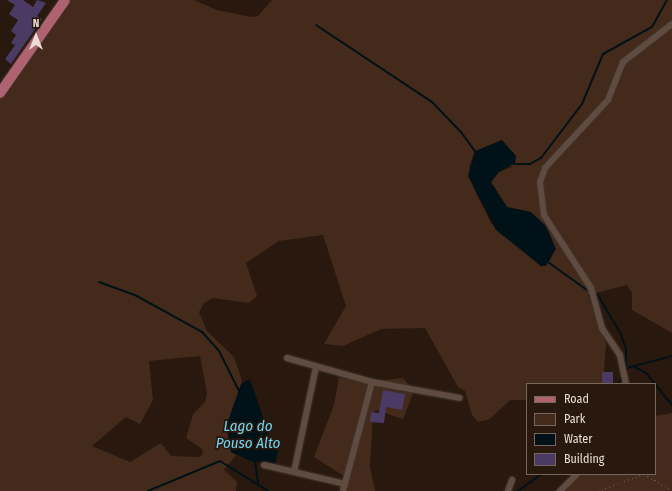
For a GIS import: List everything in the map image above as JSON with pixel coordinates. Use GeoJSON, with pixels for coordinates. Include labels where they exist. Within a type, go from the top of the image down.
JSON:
{"type":"FeatureCollection","features":[{"type":"Feature","properties":{"kind":"main road"},"geometry":{"type":"LineString","coordinates":[[0,93],[65,0]]}},
{"type":"Feature","properties":{"kind":"street"},"geometry":{"type":"LineString","coordinates":[[626,383],[620,355],[602,328],[589,284],[544,215],[540,182],[545,168],[608,100],[623,62],[672,24]]}},
{"type":"Feature","properties":{"kind":"street"},"geometry":{"type":"LineString","coordinates":[[287,358],[372,382],[460,398]]}},
{"type":"Feature","properties":{"kind":"street"},"geometry":{"type":"LineString","coordinates":[[294,472],[316,367]]}},
{"type":"Feature","properties":{"kind":"street"},"geometry":{"type":"LineString","coordinates":[[343,491],[372,382]]}},
{"type":"Feature","properties":{"kind":"street"},"geometry":{"type":"LineString","coordinates":[[264,465],[345,484]]}},
{"type":"Feature","properties":{"kind":"street"},"geometry":{"type":"LineString","coordinates":[[560,491],[576,475]]}},
{"type":"Feature","properties":{"kind":"street"},"geometry":{"type":"LineString","coordinates":[[508,491],[512,480]]}},
{"type":"Feature","properties":{"kind":"path"},"geometry":{"type":"LineString","coordinates":[[598,491],[641,475]]}},
{"type":"Feature","properties":{"kind":"path"},"geometry":{"type":"LineString","coordinates":[[646,475],[672,490]]}},
{"type":"Feature","properties":{"kind":"green space"},"geometry":{"type":"Polygon","coordinates":[[[69,0],[194,0],[217,10],[251,17],[258,16],[272,0],[672,0],[672,333],[632,310],[632,293],[627,285],[588,295],[606,344],[603,383],[526,383],[526,400],[510,400],[490,419],[478,422],[472,415],[465,391],[458,387],[425,328],[381,329],[343,346],[324,344],[346,306],[323,235],[279,241],[246,263],[257,296],[249,303],[213,298],[204,303],[199,312],[207,331],[234,357],[242,381],[227,433],[231,452],[236,455],[224,470],[237,482],[236,491],[0,491],[0,97],[69,0]],[[475,151],[469,167],[474,189],[491,223],[541,266],[546,266],[531,212],[507,207],[491,182],[499,172],[512,167],[475,151]],[[200,356],[149,361],[153,400],[140,424],[126,417],[92,446],[130,462],[161,443],[171,456],[199,457],[203,454],[202,449],[186,438],[193,414],[205,402],[207,393],[200,356]]]}},
{"type":"Feature","properties":{"kind":"green space"},"geometry":{"type":"Polygon","coordinates":[[[339,377],[364,382],[403,378],[412,388],[412,396],[403,419],[376,410],[373,413],[370,467],[375,491],[343,491],[344,476],[314,457],[334,405],[339,377]]]}},
{"type":"Feature","properties":{"kind":"green space"},"geometry":{"type":"Polygon","coordinates":[[[672,413],[672,491],[553,491],[565,486],[573,475],[656,475],[656,416],[672,413]]]}},
{"type":"Feature","properties":{"kind":"water"},"geometry":{"type":"Polygon","coordinates":[[[502,140],[516,156],[515,163],[499,172],[491,182],[507,207],[531,212],[546,226],[556,249],[546,266],[541,266],[496,230],[468,176],[475,151],[502,140]]]}},
{"type":"Feature","properties":{"kind":"water","name":"Lago do Pouso Alto"},"geometry":{"type":"Polygon","coordinates":[[[250,379],[272,444],[278,451],[275,464],[251,461],[231,452],[227,424],[241,384],[250,379]]]}},
{"type":"Feature","properties":{"kind":"building"},"geometry":{"type":"Polygon","coordinates":[[[7,0],[23,0],[33,7],[37,0],[46,3],[37,16],[42,19],[11,64],[5,59],[15,45],[11,43],[16,35],[11,31],[18,20],[9,14],[15,5],[7,0]]]}},
{"type":"Feature","properties":{"kind":"building"},"geometry":{"type":"Polygon","coordinates":[[[602,372],[613,372],[613,383],[602,383],[602,372]]]}},
{"type":"Feature","properties":{"kind":"building"},"geometry":{"type":"Polygon","coordinates":[[[383,390],[405,394],[402,410],[386,407],[384,423],[370,422],[371,412],[379,413],[383,390]]]}},
{"type":"Feature","properties":{"kind":"waterway"},"geometry":{"type":"LineString","coordinates":[[512,164],[530,164],[541,158],[582,104],[603,54],[652,27],[667,0]]}},
{"type":"Feature","properties":{"kind":"waterway"},"geometry":{"type":"LineString","coordinates":[[316,25],[432,102],[461,132],[477,154]]}},
{"type":"Feature","properties":{"kind":"waterway"},"geometry":{"type":"LineString","coordinates":[[548,262],[587,290]]}},
{"type":"Feature","properties":{"kind":"waterway"},"geometry":{"type":"LineString","coordinates":[[99,282],[135,295],[202,332],[219,351],[239,391]]}},
{"type":"Feature","properties":{"kind":"waterway"},"geometry":{"type":"LineString","coordinates":[[597,294],[621,334],[626,349],[626,373]]}},
{"type":"Feature","properties":{"kind":"waterway"},"geometry":{"type":"LineString","coordinates":[[627,368],[672,356]]}},
{"type":"Feature","properties":{"kind":"waterway"},"geometry":{"type":"LineString","coordinates":[[633,366],[646,373],[654,383]]}},
{"type":"Feature","properties":{"kind":"waterway"},"geometry":{"type":"LineString","coordinates":[[619,383],[622,377]]}},
{"type":"Feature","properties":{"kind":"waterway"},"geometry":{"type":"LineString","coordinates":[[656,385],[672,405]]}},
{"type":"Feature","properties":{"kind":"waterway"},"geometry":{"type":"LineString","coordinates":[[148,491],[220,461],[268,491]]}},
{"type":"Feature","properties":{"kind":"waterway"},"geometry":{"type":"LineString","coordinates":[[255,461],[258,483]]}},
{"type":"Feature","properties":{"kind":"waterway"},"geometry":{"type":"LineString","coordinates":[[518,491],[540,475]]}}]}
